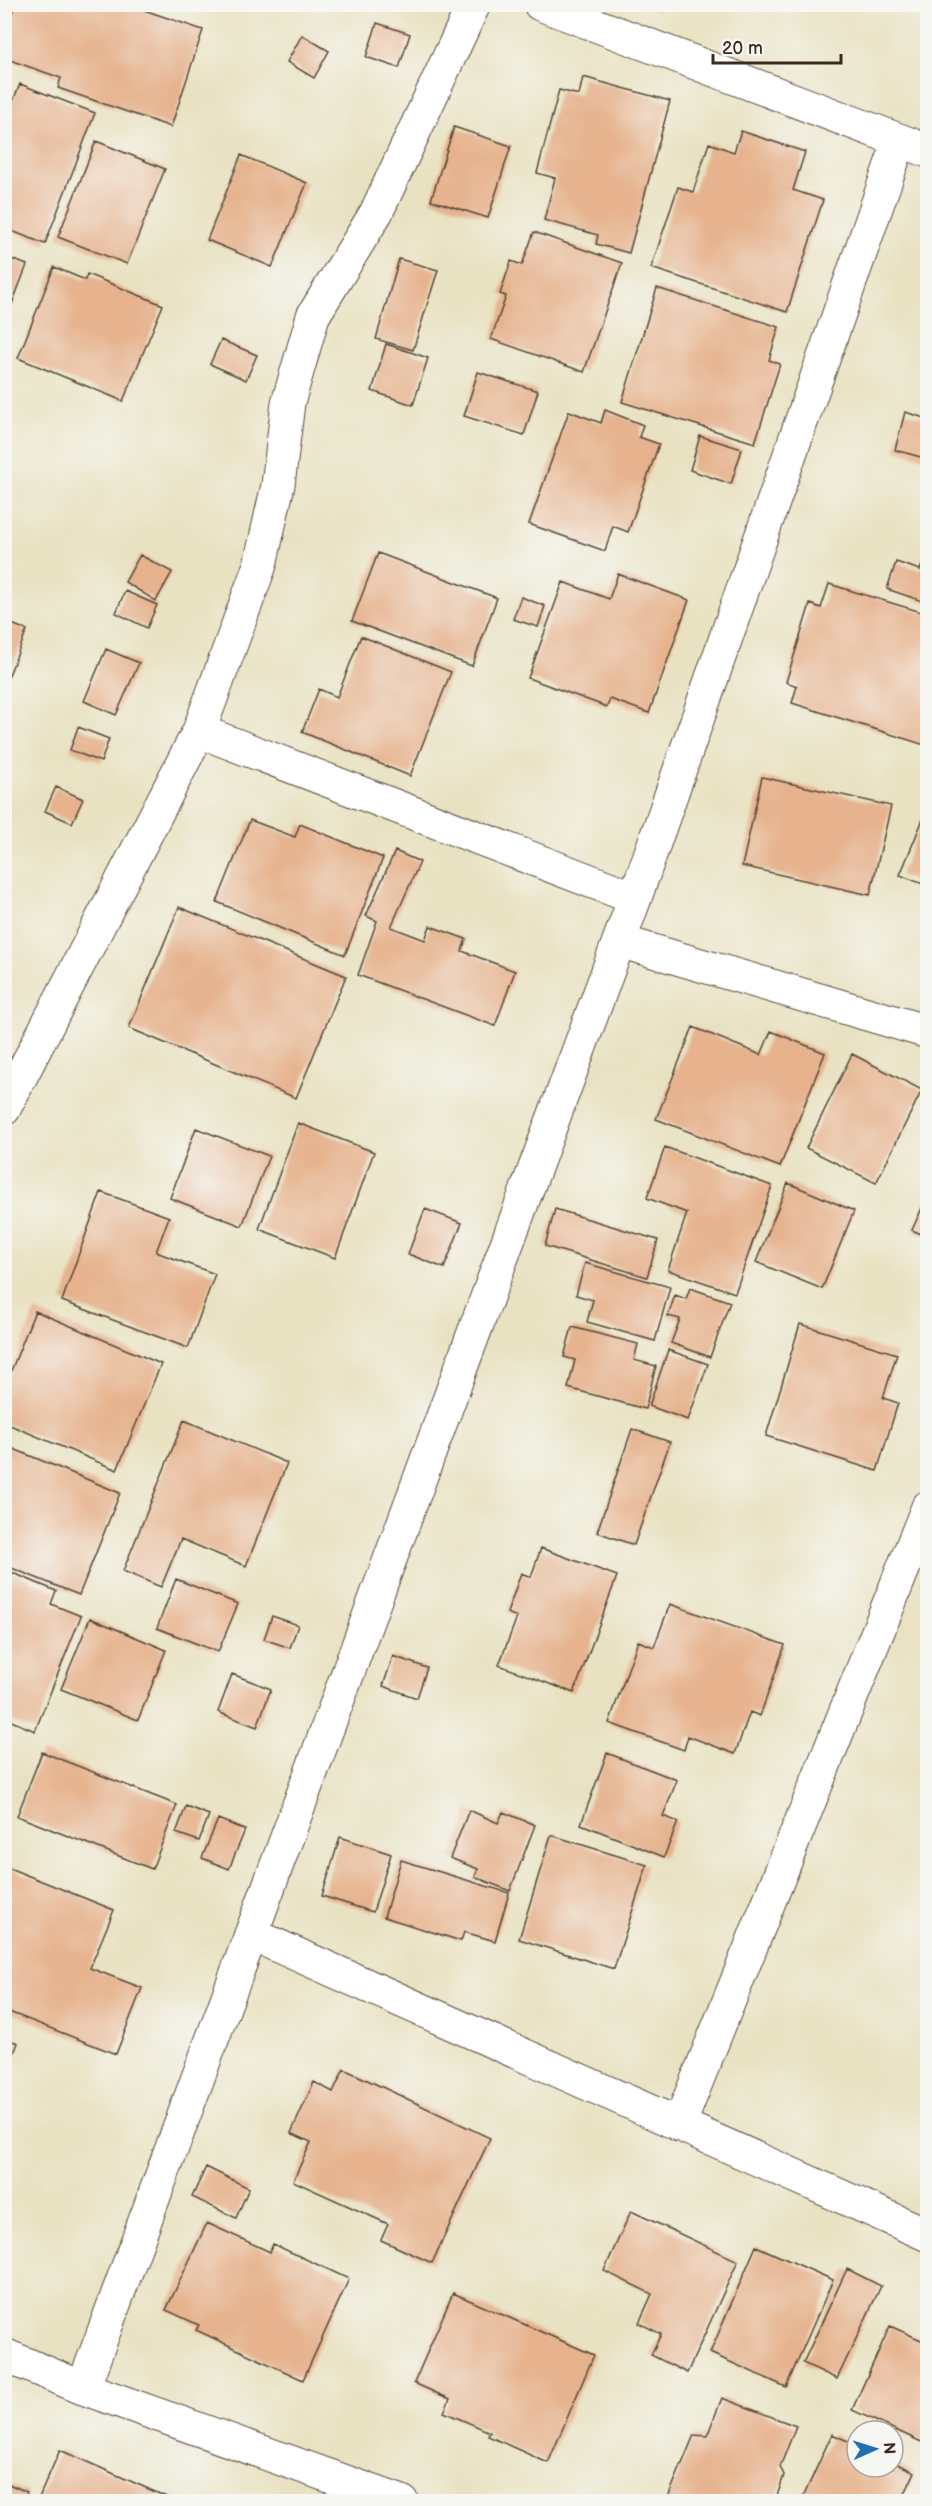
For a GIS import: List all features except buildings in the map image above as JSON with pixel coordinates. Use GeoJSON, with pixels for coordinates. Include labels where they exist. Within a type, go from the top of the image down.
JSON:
{"type":"FeatureCollection","features":[{"type":"Feature","properties":{"kind":"street"},"geometry":{"type":"LineString","coordinates":[[4,1109],[199,731],[260,565],[278,485],[288,403],[313,316],[376,213],[474,4]]}},
{"type":"Feature","properties":{"kind":"street"},"geometry":{"type":"LineString","coordinates":[[83,2388],[913,146],[540,4]]}},
{"type":"Feature","properties":{"kind":"street"},"geometry":{"type":"LineString","coordinates":[[199,731],[636,897]]}},
{"type":"Feature","properties":{"kind":"street"},"geometry":{"type":"LineString","coordinates":[[619,941],[927,1032]]}},
{"type":"Feature","properties":{"kind":"street"},"geometry":{"type":"LineString","coordinates":[[679,2126],[927,1507]]}},
{"type":"Feature","properties":{"kind":"street"},"geometry":{"type":"LineString","coordinates":[[251,1934],[927,2235]]}},
{"type":"Feature","properties":{"kind":"street"},"geometry":{"type":"LineString","coordinates":[[4,2355],[83,2388],[402,2502]]}}]}
